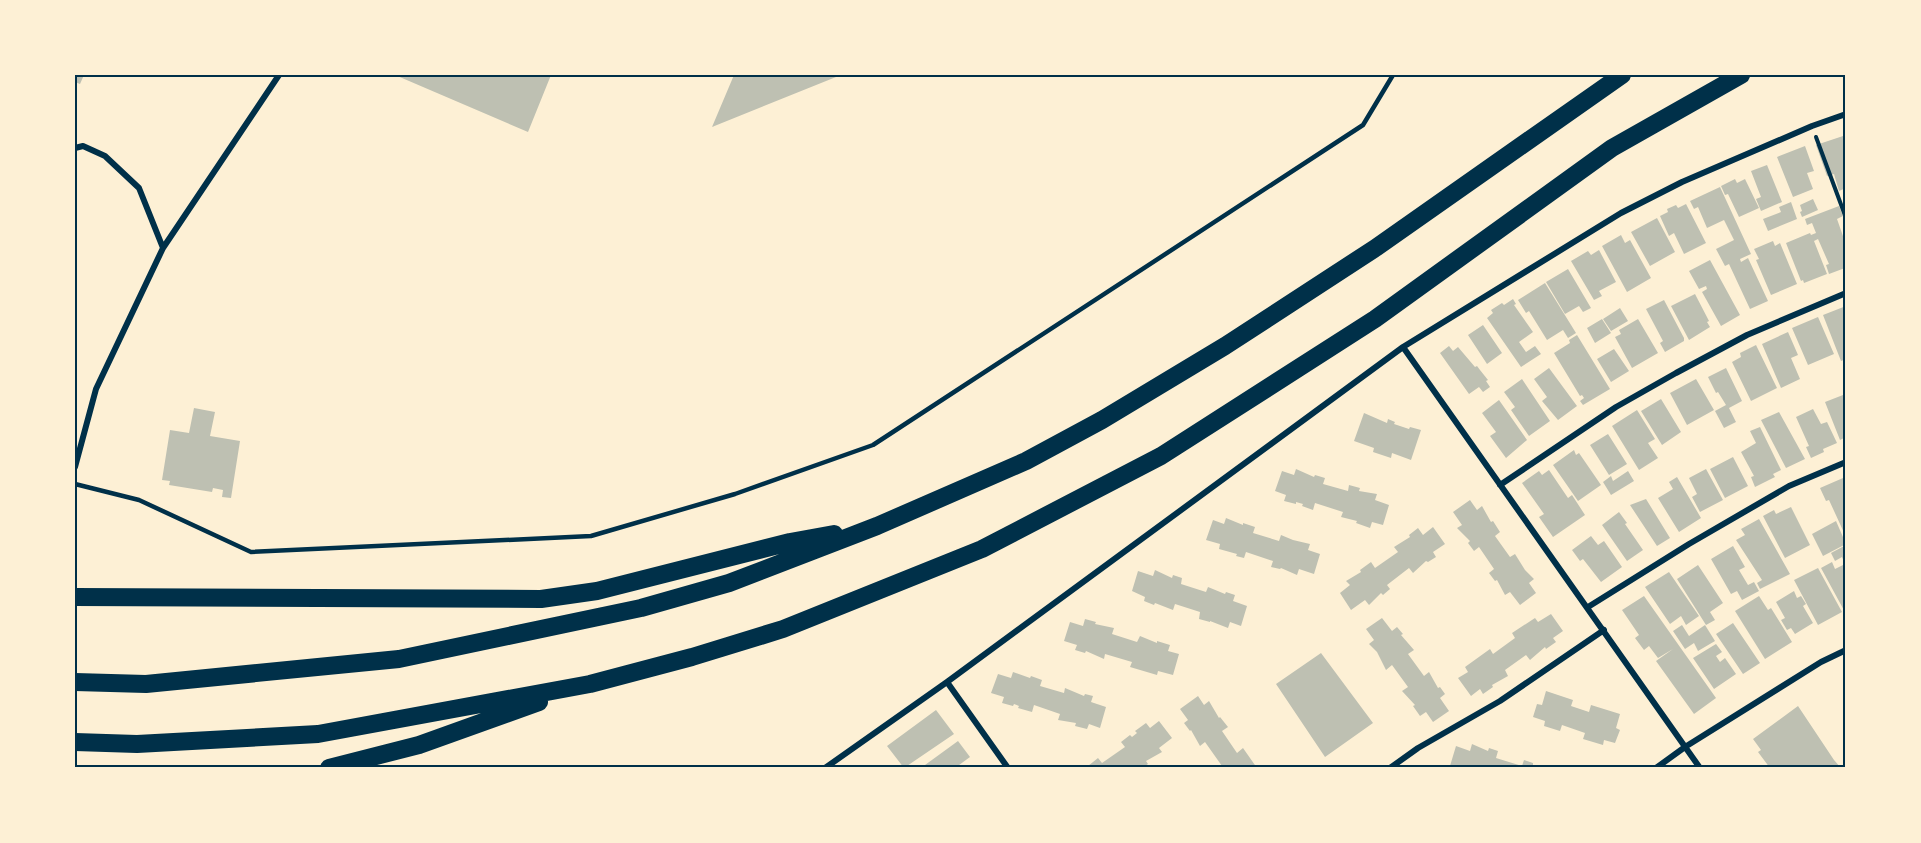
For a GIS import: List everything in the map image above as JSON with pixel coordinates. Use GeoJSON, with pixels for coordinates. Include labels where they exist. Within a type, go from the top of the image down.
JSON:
{"type":"FeatureCollection","features":[{"type":"Feature","properties":{"kind":"highway"},"geometry":{"type":"LineString","coordinates":[[75,682],[146,684],[399,659],[641,608],[729,583],[877,526],[1026,461],[1102,420],[1226,346],[1374,249],[1622,75]]}},
{"type":"Feature","properties":{"kind":"highway"},"geometry":{"type":"LineString","coordinates":[[75,742],[137,744],[318,734],[590,684],[692,657],[783,629],[982,549],[1161,456],[1375,319],[1612,148],[1741,75]]}},
{"type":"Feature","properties":{"kind":"highway"},"geometry":{"type":"LineString","coordinates":[[75,597],[541,599],[597,591],[790,542],[877,526]]}},
{"type":"Feature","properties":{"kind":"highway"},"geometry":{"type":"LineString","coordinates":[[329,768],[419,745],[590,684]]}},
{"type":"Feature","properties":{"kind":"street"},"geometry":{"type":"LineString","coordinates":[[75,467],[96,389],[163,248],[279,75]]}},
{"type":"Feature","properties":{"kind":"street"},"geometry":{"type":"LineString","coordinates":[[825,768],[947,682],[1403,347],[1621,213],[1682,182],[1812,126],[1846,114]]}},
{"type":"Feature","properties":{"kind":"street"},"geometry":{"type":"LineString","coordinates":[[75,148],[84,146],[105,156],[139,188],[163,248]]}},
{"type":"Feature","properties":{"kind":"street"},"geometry":{"type":"LineString","coordinates":[[1500,485],[1616,407],[1676,373],[1747,335],[1846,293]]}},
{"type":"Feature","properties":{"kind":"street"},"geometry":{"type":"LineString","coordinates":[[1403,347],[1700,768]]}},
{"type":"Feature","properties":{"kind":"street"},"geometry":{"type":"LineString","coordinates":[[1588,607],[1689,543],[1789,486],[1846,462]]}},
{"type":"Feature","properties":{"kind":"street"},"geometry":{"type":"LineString","coordinates":[[1390,768],[1418,748],[1500,701],[1604,630]]}},
{"type":"Feature","properties":{"kind":"street"},"geometry":{"type":"LineString","coordinates":[[1656,768],[1685,747],[1821,662],[1846,650]]}},
{"type":"Feature","properties":{"kind":"street"},"geometry":{"type":"LineString","coordinates":[[947,682],[1008,768]]}},
{"type":"Feature","properties":{"kind":"lane"},"geometry":{"type":"LineString","coordinates":[[75,484],[139,500],[251,552],[591,536],[735,494],[873,445],[1362,125],[1393,75]]}},
{"type":"Feature","properties":{"kind":"path"},"geometry":{"type":"LineString","coordinates":[[1812,126],[1846,218]]}},
{"type":"Feature","properties":{"kind":"building"},"geometry":{"type":"Polygon","coordinates":[[[75,75],[84,75],[80,84],[75,82],[75,75]]]}},
{"type":"Feature","properties":{"kind":"building"},"geometry":{"type":"Polygon","coordinates":[[[395,75],[551,75],[528,132],[395,75]]]}},
{"type":"Feature","properties":{"kind":"building"},"geometry":{"type":"Polygon","coordinates":[[[734,75],[841,75],[712,127],[734,75]]]}},
{"type":"Feature","properties":{"kind":"building"},"geometry":{"type":"Polygon","coordinates":[[[1846,135],[1846,188],[1839,191],[1834,174],[1827,176],[1816,145],[1846,135]]]}},
{"type":"Feature","properties":{"kind":"building"},"geometry":{"type":"Polygon","coordinates":[[[1805,146],[1814,171],[1807,173],[1813,189],[1793,197],[1777,157],[1805,146]]]}},
{"type":"Feature","properties":{"kind":"building"},"geometry":{"type":"Polygon","coordinates":[[[1767,165],[1782,202],[1761,211],[1756,199],[1761,197],[1751,171],[1767,165]]]}},
{"type":"Feature","properties":{"kind":"building"},"geometry":{"type":"Polygon","coordinates":[[[1735,179],[1737,183],[1745,179],[1759,208],[1739,217],[1728,194],[1725,195],[1721,186],[1735,179]]]}},
{"type":"Feature","properties":{"kind":"building"},"geometry":{"type":"Polygon","coordinates":[[[1720,187],[1751,254],[1740,259],[1741,262],[1748,258],[1768,301],[1750,309],[1729,264],[1725,266],[1716,249],[1734,240],[1724,220],[1707,228],[1698,207],[1694,209],[1690,201],[1720,187]]]}},
{"type":"Feature","properties":{"kind":"building"},"geometry":{"type":"Polygon","coordinates":[[[1813,199],[1818,210],[1802,217],[1800,205],[1813,199]]]}},
{"type":"Feature","properties":{"kind":"building"},"geometry":{"type":"Polygon","coordinates":[[[1791,202],[1797,219],[1768,231],[1763,219],[1781,212],[1779,207],[1791,202]]]}},
{"type":"Feature","properties":{"kind":"building"},"geometry":{"type":"Polygon","coordinates":[[[1686,204],[1706,243],[1684,254],[1674,233],[1669,236],[1660,216],[1668,212],[1667,209],[1676,205],[1678,208],[1686,204]]]}},
{"type":"Feature","properties":{"kind":"building"},"geometry":{"type":"Polygon","coordinates":[[[1839,206],[1843,216],[1837,219],[1844,239],[1846,238],[1846,262],[1843,263],[1845,268],[1829,274],[1826,265],[1829,264],[1818,239],[1814,241],[1827,274],[1804,283],[1803,280],[1801,281],[1786,243],[1810,233],[1811,235],[1816,233],[1812,223],[1807,225],[1805,219],[1839,206]]]}},
{"type":"Feature","properties":{"kind":"building"},"geometry":{"type":"Polygon","coordinates":[[[1657,218],[1675,252],[1650,266],[1631,232],[1657,218]]]}},
{"type":"Feature","properties":{"kind":"building"},"geometry":{"type":"Polygon","coordinates":[[[1621,235],[1625,243],[1630,240],[1651,278],[1627,292],[1602,246],[1621,235]]]}},
{"type":"Feature","properties":{"kind":"building"},"geometry":{"type":"Polygon","coordinates":[[[1773,241],[1775,246],[1780,243],[1797,284],[1771,295],[1756,260],[1759,259],[1754,249],[1773,241]]]}},
{"type":"Feature","properties":{"kind":"building"},"geometry":{"type":"Polygon","coordinates":[[[1599,250],[1616,282],[1599,291],[1602,296],[1594,300],[1571,261],[1588,251],[1591,255],[1599,250]]]}},
{"type":"Feature","properties":{"kind":"building"},"geometry":{"type":"Polygon","coordinates":[[[1710,260],[1740,315],[1721,326],[1702,292],[1707,289],[1706,286],[1699,289],[1689,271],[1710,260]]]}},
{"type":"Feature","properties":{"kind":"building"},"geometry":{"type":"Polygon","coordinates":[[[1568,269],[1591,308],[1583,312],[1579,306],[1565,314],[1546,282],[1568,269]]]}},
{"type":"Feature","properties":{"kind":"building"},"geometry":{"type":"Polygon","coordinates":[[[1545,283],[1576,333],[1568,338],[1563,330],[1547,340],[1529,311],[1526,313],[1518,300],[1545,283]]]}},
{"type":"Feature","properties":{"kind":"building"},"geometry":{"type":"Polygon","coordinates":[[[1695,294],[1710,327],[1689,340],[1671,306],[1695,294]]]}},
{"type":"Feature","properties":{"kind":"building"},"geometry":{"type":"Polygon","coordinates":[[[1513,299],[1516,304],[1514,305],[1533,332],[1519,342],[1526,352],[1535,346],[1541,354],[1521,367],[1487,318],[1493,313],[1491,310],[1513,299]]]}},
{"type":"Feature","properties":{"kind":"building"},"geometry":{"type":"Polygon","coordinates":[[[1664,300],[1684,338],[1684,341],[1665,352],[1660,343],[1663,341],[1646,309],[1664,300]]]}},
{"type":"Feature","properties":{"kind":"building"},"geometry":{"type":"Polygon","coordinates":[[[1846,306],[1846,359],[1841,361],[1823,315],[1846,306]]]}},
{"type":"Feature","properties":{"kind":"building"},"geometry":{"type":"Polygon","coordinates":[[[1620,308],[1628,321],[1611,331],[1603,319],[1620,308]]]}},
{"type":"Feature","properties":{"kind":"building"},"geometry":{"type":"Polygon","coordinates":[[[1818,317],[1834,354],[1808,365],[1792,328],[1818,317]]]}},
{"type":"Feature","properties":{"kind":"building"},"geometry":{"type":"Polygon","coordinates":[[[1602,319],[1611,333],[1595,343],[1587,328],[1602,319]]]}},
{"type":"Feature","properties":{"kind":"building"},"geometry":{"type":"Polygon","coordinates":[[[1638,319],[1658,353],[1632,368],[1615,337],[1621,334],[1619,330],[1638,319]]]}},
{"type":"Feature","properties":{"kind":"building"},"geometry":{"type":"Polygon","coordinates":[[[1483,325],[1502,353],[1487,364],[1468,335],[1483,325]]]}},
{"type":"Feature","properties":{"kind":"building"},"geometry":{"type":"Polygon","coordinates":[[[1788,332],[1798,355],[1791,358],[1800,379],[1781,388],[1762,344],[1788,332]]]}},
{"type":"Feature","properties":{"kind":"building"},"geometry":{"type":"Polygon","coordinates":[[[1577,335],[1610,389],[1583,405],[1580,401],[1584,398],[1580,396],[1554,353],[1570,343],[1569,340],[1577,335]]]}},
{"type":"Feature","properties":{"kind":"building"},"geometry":{"type":"Polygon","coordinates":[[[1756,345],[1777,388],[1751,401],[1732,362],[1741,357],[1740,353],[1756,345]]]}},
{"type":"Feature","properties":{"kind":"building"},"geometry":{"type":"Polygon","coordinates":[[[1449,346],[1453,351],[1458,347],[1475,367],[1477,366],[1488,380],[1486,381],[1490,387],[1483,392],[1479,387],[1469,394],[1440,353],[1449,346]]]}},
{"type":"Feature","properties":{"kind":"building"},"geometry":{"type":"Polygon","coordinates":[[[1614,349],[1629,371],[1611,382],[1597,359],[1614,349]]]}},
{"type":"Feature","properties":{"kind":"building"},"geometry":{"type":"Polygon","coordinates":[[[1549,368],[1577,406],[1558,420],[1542,401],[1547,397],[1534,379],[1549,368]]]}},
{"type":"Feature","properties":{"kind":"building"},"geometry":{"type":"Polygon","coordinates":[[[1726,368],[1742,401],[1729,408],[1736,422],[1724,428],[1715,411],[1726,405],[1718,392],[1716,393],[1708,377],[1726,368]]]}},
{"type":"Feature","properties":{"kind":"building"},"geometry":{"type":"Polygon","coordinates":[[[1522,379],[1550,421],[1529,436],[1511,410],[1515,407],[1504,392],[1522,379]]]}},
{"type":"Feature","properties":{"kind":"building"},"geometry":{"type":"Polygon","coordinates":[[[1696,379],[1714,410],[1687,425],[1670,393],[1696,379]]]}},
{"type":"Feature","properties":{"kind":"building"},"geometry":{"type":"Polygon","coordinates":[[[1843,395],[1846,397],[1846,437],[1840,440],[1825,402],[1843,395]]]}},
{"type":"Feature","properties":{"kind":"building"},"geometry":{"type":"Polygon","coordinates":[[[1661,399],[1681,432],[1662,445],[1641,411],[1661,399]]]}},
{"type":"Feature","properties":{"kind":"building"},"geometry":{"type":"Polygon","coordinates":[[[1499,400],[1527,440],[1506,458],[1490,436],[1496,432],[1482,413],[1499,400]]]}},
{"type":"Feature","properties":{"kind":"building"},"geometry":{"type":"Polygon","coordinates":[[[194,408],[215,412],[210,436],[240,441],[231,498],[222,497],[223,490],[213,488],[212,492],[169,485],[170,481],[162,480],[170,430],[189,433],[194,408]]]}},
{"type":"Feature","properties":{"kind":"building"},"geometry":{"type":"Polygon","coordinates":[[[1813,409],[1821,424],[1827,422],[1837,443],[1811,458],[1806,447],[1809,446],[1796,417],[1813,409]]]}},
{"type":"Feature","properties":{"kind":"building"},"geometry":{"type":"Polygon","coordinates":[[[1637,410],[1655,439],[1648,443],[1658,458],[1639,470],[1612,426],[1637,410]]]}},
{"type":"Feature","properties":{"kind":"building"},"geometry":{"type":"Polygon","coordinates":[[[1779,412],[1805,459],[1786,468],[1761,420],[1779,412]]]}},
{"type":"Feature","properties":{"kind":"building"},"geometry":{"type":"Polygon","coordinates":[[[1364,413],[1387,423],[1388,419],[1395,422],[1394,424],[1409,429],[1410,427],[1421,430],[1411,460],[1392,453],[1391,458],[1373,452],[1374,448],[1354,441],[1364,413]]]}},
{"type":"Feature","properties":{"kind":"building"},"geometry":{"type":"Polygon","coordinates":[[[1760,427],[1781,470],[1773,474],[1775,477],[1755,487],[1751,477],[1754,476],[1741,452],[1756,443],[1750,431],[1760,427]]]}},
{"type":"Feature","properties":{"kind":"building"},"geometry":{"type":"Polygon","coordinates":[[[1608,434],[1627,464],[1609,475],[1590,445],[1608,434]]]}},
{"type":"Feature","properties":{"kind":"building"},"geometry":{"type":"Polygon","coordinates":[[[1574,450],[1576,455],[1579,453],[1601,485],[1578,501],[1553,465],[1574,450]]]}},
{"type":"Feature","properties":{"kind":"building"},"geometry":{"type":"Polygon","coordinates":[[[1733,457],[1748,486],[1725,498],[1710,469],[1733,457]]]}},
{"type":"Feature","properties":{"kind":"building"},"geometry":{"type":"Polygon","coordinates":[[[1296,469],[1314,477],[1315,475],[1325,478],[1323,484],[1348,491],[1349,485],[1360,488],[1359,491],[1377,494],[1375,500],[1389,505],[1383,525],[1372,522],[1370,528],[1356,523],[1357,521],[1341,517],[1343,512],[1315,503],[1313,510],[1302,506],[1303,504],[1284,501],[1286,495],[1275,491],[1282,471],[1294,475],[1296,469]]]}},
{"type":"Feature","properties":{"kind":"building"},"geometry":{"type":"Polygon","coordinates":[[[1706,469],[1723,500],[1700,512],[1692,497],[1697,494],[1689,478],[1706,469]]]}},
{"type":"Feature","properties":{"kind":"building"},"geometry":{"type":"Polygon","coordinates":[[[1549,470],[1568,498],[1572,495],[1585,515],[1553,537],[1539,517],[1544,514],[1522,483],[1539,471],[1542,475],[1549,470]]]}},
{"type":"Feature","properties":{"kind":"building"},"geometry":{"type":"Polygon","coordinates":[[[1628,471],[1634,481],[1611,495],[1603,482],[1611,476],[1613,481],[1628,471]]]}},
{"type":"Feature","properties":{"kind":"building"},"geometry":{"type":"Polygon","coordinates":[[[1677,477],[1701,518],[1679,532],[1658,498],[1673,489],[1669,482],[1677,477]]]}},
{"type":"Feature","properties":{"kind":"building"},"geometry":{"type":"Polygon","coordinates":[[[1843,478],[1846,479],[1846,537],[1829,500],[1826,501],[1820,488],[1843,478]]]}},
{"type":"Feature","properties":{"kind":"building"},"geometry":{"type":"Polygon","coordinates":[[[1646,499],[1670,538],[1657,546],[1630,505],[1646,499]]]}},
{"type":"Feature","properties":{"kind":"building"},"geometry":{"type":"Polygon","coordinates":[[[1470,500],[1477,510],[1482,506],[1500,532],[1495,536],[1510,557],[1515,554],[1534,579],[1529,583],[1536,593],[1520,605],[1510,592],[1505,595],[1497,580],[1495,581],[1489,573],[1494,569],[1479,547],[1474,551],[1468,543],[1470,541],[1457,528],[1462,525],[1453,512],[1470,500]]]}},
{"type":"Feature","properties":{"kind":"building"},"geometry":{"type":"Polygon","coordinates":[[[1791,507],[1810,545],[1785,558],[1763,516],[1774,510],[1776,514],[1791,507]]]}},
{"type":"Feature","properties":{"kind":"building"},"geometry":{"type":"Polygon","coordinates":[[[1619,512],[1643,550],[1627,561],[1602,525],[1619,512]]]}},
{"type":"Feature","properties":{"kind":"building"},"geometry":{"type":"Polygon","coordinates":[[[1226,518],[1255,527],[1253,533],[1279,541],[1281,535],[1310,544],[1308,550],[1320,554],[1314,574],[1299,569],[1297,575],[1281,568],[1271,567],[1273,561],[1246,552],[1244,558],[1219,549],[1220,544],[1206,540],[1213,520],[1224,524],[1226,518]]]}},
{"type":"Feature","properties":{"kind":"building"},"geometry":{"type":"Polygon","coordinates":[[[1759,519],[1790,574],[1760,589],[1757,583],[1762,580],[1736,540],[1745,535],[1741,529],[1759,519]]]}},
{"type":"Feature","properties":{"kind":"building"},"geometry":{"type":"Polygon","coordinates":[[[1836,521],[1846,544],[1823,556],[1812,534],[1836,521]]]}},
{"type":"Feature","properties":{"kind":"building"},"geometry":{"type":"Polygon","coordinates":[[[1433,527],[1445,544],[1433,552],[1436,557],[1426,561],[1413,573],[1409,568],[1387,585],[1390,589],[1383,595],[1381,593],[1369,605],[1365,600],[1351,610],[1340,593],[1350,585],[1346,581],[1361,572],[1360,570],[1371,562],[1375,568],[1398,552],[1394,547],[1410,537],[1409,535],[1418,528],[1423,535],[1433,527]]]}},
{"type":"Feature","properties":{"kind":"building"},"geometry":{"type":"Polygon","coordinates":[[[1591,536],[1598,545],[1604,541],[1622,567],[1601,582],[1583,559],[1580,561],[1572,550],[1591,536]]]}},
{"type":"Feature","properties":{"kind":"building"},"geometry":{"type":"Polygon","coordinates":[[[1846,545],[1846,614],[1821,568],[1832,562],[1835,569],[1845,564],[1842,557],[1835,561],[1831,553],[1846,545]]]}},
{"type":"Feature","properties":{"kind":"building"},"geometry":{"type":"Polygon","coordinates":[[[1733,546],[1745,567],[1739,570],[1748,585],[1754,582],[1759,591],[1742,600],[1737,591],[1731,594],[1711,559],[1733,546]]]}},
{"type":"Feature","properties":{"kind":"building"},"geometry":{"type":"Polygon","coordinates":[[[1698,565],[1723,603],[1710,612],[1715,620],[1706,625],[1677,579],[1698,565]]]}},
{"type":"Feature","properties":{"kind":"building"},"geometry":{"type":"Polygon","coordinates":[[[1818,568],[1842,612],[1818,625],[1794,580],[1818,568]]]}},
{"type":"Feature","properties":{"kind":"building"},"geometry":{"type":"Polygon","coordinates":[[[1155,570],[1172,578],[1173,575],[1182,578],[1181,584],[1206,592],[1208,587],[1225,594],[1226,592],[1235,595],[1233,601],[1247,606],[1241,626],[1230,622],[1228,628],[1199,619],[1200,612],[1175,604],[1173,610],[1144,601],[1145,597],[1132,591],[1138,571],[1153,576],[1155,570]]]}},
{"type":"Feature","properties":{"kind":"building"},"geometry":{"type":"Polygon","coordinates":[[[1669,572],[1699,616],[1686,625],[1681,616],[1670,624],[1645,587],[1669,572]]]}},
{"type":"Feature","properties":{"kind":"building"},"geometry":{"type":"Polygon","coordinates":[[[1794,591],[1797,598],[1801,596],[1806,604],[1803,606],[1813,623],[1795,634],[1791,628],[1787,630],[1781,620],[1785,618],[1776,602],[1794,591]]]}},
{"type":"Feature","properties":{"kind":"building"},"geometry":{"type":"Polygon","coordinates":[[[1644,596],[1716,698],[1694,714],[1656,661],[1673,649],[1658,658],[1649,646],[1644,650],[1635,638],[1639,635],[1622,610],[1644,596]]]}},
{"type":"Feature","properties":{"kind":"building"},"geometry":{"type":"Polygon","coordinates":[[[1759,596],[1768,610],[1771,608],[1792,642],[1765,659],[1735,611],[1759,596]]]}},
{"type":"Feature","properties":{"kind":"building"},"geometry":{"type":"Polygon","coordinates":[[[1551,614],[1563,631],[1553,638],[1556,642],[1546,649],[1545,647],[1530,660],[1526,655],[1505,670],[1508,676],[1492,685],[1493,687],[1483,694],[1480,689],[1471,696],[1458,678],[1468,672],[1465,667],[1490,649],[1493,654],[1515,638],[1512,633],[1535,618],[1538,622],[1551,614]]]}},
{"type":"Feature","properties":{"kind":"building"},"geometry":{"type":"Polygon","coordinates":[[[1382,618],[1392,631],[1397,627],[1403,634],[1401,635],[1414,650],[1408,654],[1424,676],[1429,672],[1438,688],[1440,687],[1445,694],[1440,698],[1449,711],[1433,722],[1426,712],[1420,716],[1413,706],[1415,705],[1402,691],[1408,687],[1392,665],[1386,670],[1377,652],[1369,644],[1374,640],[1366,629],[1382,618]]]}},
{"type":"Feature","properties":{"kind":"building"},"geometry":{"type":"Polygon","coordinates":[[[1085,619],[1096,622],[1095,624],[1114,628],[1112,634],[1137,642],[1140,636],[1157,643],[1157,641],[1170,645],[1168,651],[1179,654],[1173,675],[1158,671],[1157,675],[1130,667],[1132,662],[1105,654],[1104,659],[1086,651],[1085,653],[1075,650],[1077,645],[1064,641],[1070,622],[1083,626],[1085,619]]]}},
{"type":"Feature","properties":{"kind":"building"},"geometry":{"type":"Polygon","coordinates":[[[1733,623],[1760,663],[1743,674],[1716,634],[1733,623]]]}},
{"type":"Feature","properties":{"kind":"building"},"geometry":{"type":"Polygon","coordinates":[[[1682,625],[1689,636],[1705,625],[1715,641],[1698,651],[1694,643],[1685,649],[1673,631],[1682,625]]]}},
{"type":"Feature","properties":{"kind":"building"},"geometry":{"type":"Polygon","coordinates":[[[1716,644],[1722,652],[1716,656],[1720,662],[1725,658],[1736,674],[1714,689],[1693,658],[1716,644]]]}},
{"type":"Feature","properties":{"kind":"building"},"geometry":{"type":"Polygon","coordinates":[[[1321,653],[1373,723],[1325,757],[1276,684],[1321,653]]]}},
{"type":"Feature","properties":{"kind":"building"},"geometry":{"type":"Polygon","coordinates":[[[1013,672],[1042,680],[1040,686],[1064,693],[1065,688],[1084,696],[1085,694],[1093,696],[1091,702],[1106,707],[1100,728],[1089,724],[1087,729],[1075,726],[1076,723],[1058,720],[1060,714],[1034,705],[1032,712],[1018,708],[1019,706],[1014,704],[1013,706],[1002,703],[1004,697],[991,693],[998,674],[1011,678],[1013,672]]]}},
{"type":"Feature","properties":{"kind":"building"},"geometry":{"type":"Polygon","coordinates":[[[1546,691],[1573,700],[1571,706],[1589,712],[1591,705],[1620,714],[1616,728],[1620,730],[1615,743],[1604,740],[1603,745],[1583,739],[1585,733],[1562,725],[1560,731],[1544,726],[1545,721],[1533,717],[1537,704],[1542,705],[1546,691]]]}},
{"type":"Feature","properties":{"kind":"building"},"geometry":{"type":"Polygon","coordinates":[[[1198,696],[1204,705],[1209,701],[1219,718],[1228,727],[1222,731],[1237,753],[1243,748],[1257,768],[1219,768],[1222,766],[1205,742],[1200,746],[1184,723],[1188,720],[1180,709],[1198,696]]]}},
{"type":"Feature","properties":{"kind":"building"},"geometry":{"type":"Polygon","coordinates":[[[1798,706],[1841,768],[1770,768],[1758,752],[1761,750],[1753,739],[1798,706]]]}},
{"type":"Feature","properties":{"kind":"building"},"geometry":{"type":"Polygon","coordinates":[[[936,710],[954,734],[904,768],[887,746],[936,710]]]}},
{"type":"Feature","properties":{"kind":"building"},"geometry":{"type":"Polygon","coordinates":[[[1159,721],[1172,738],[1159,748],[1162,752],[1146,761],[1148,764],[1142,768],[1137,765],[1133,768],[1089,768],[1088,766],[1098,758],[1102,763],[1125,747],[1121,742],[1130,735],[1132,737],[1137,733],[1135,731],[1146,723],[1150,728],[1159,721]]]}},
{"type":"Feature","properties":{"kind":"building"},"geometry":{"type":"Polygon","coordinates":[[[958,741],[970,757],[955,768],[928,768],[925,765],[958,741]]]}},
{"type":"Feature","properties":{"kind":"building"},"geometry":{"type":"Polygon","coordinates":[[[1472,744],[1488,751],[1489,748],[1498,751],[1496,758],[1522,766],[1524,760],[1533,763],[1533,766],[1538,768],[1458,768],[1450,766],[1456,746],[1470,751],[1472,744]]]}}]}
